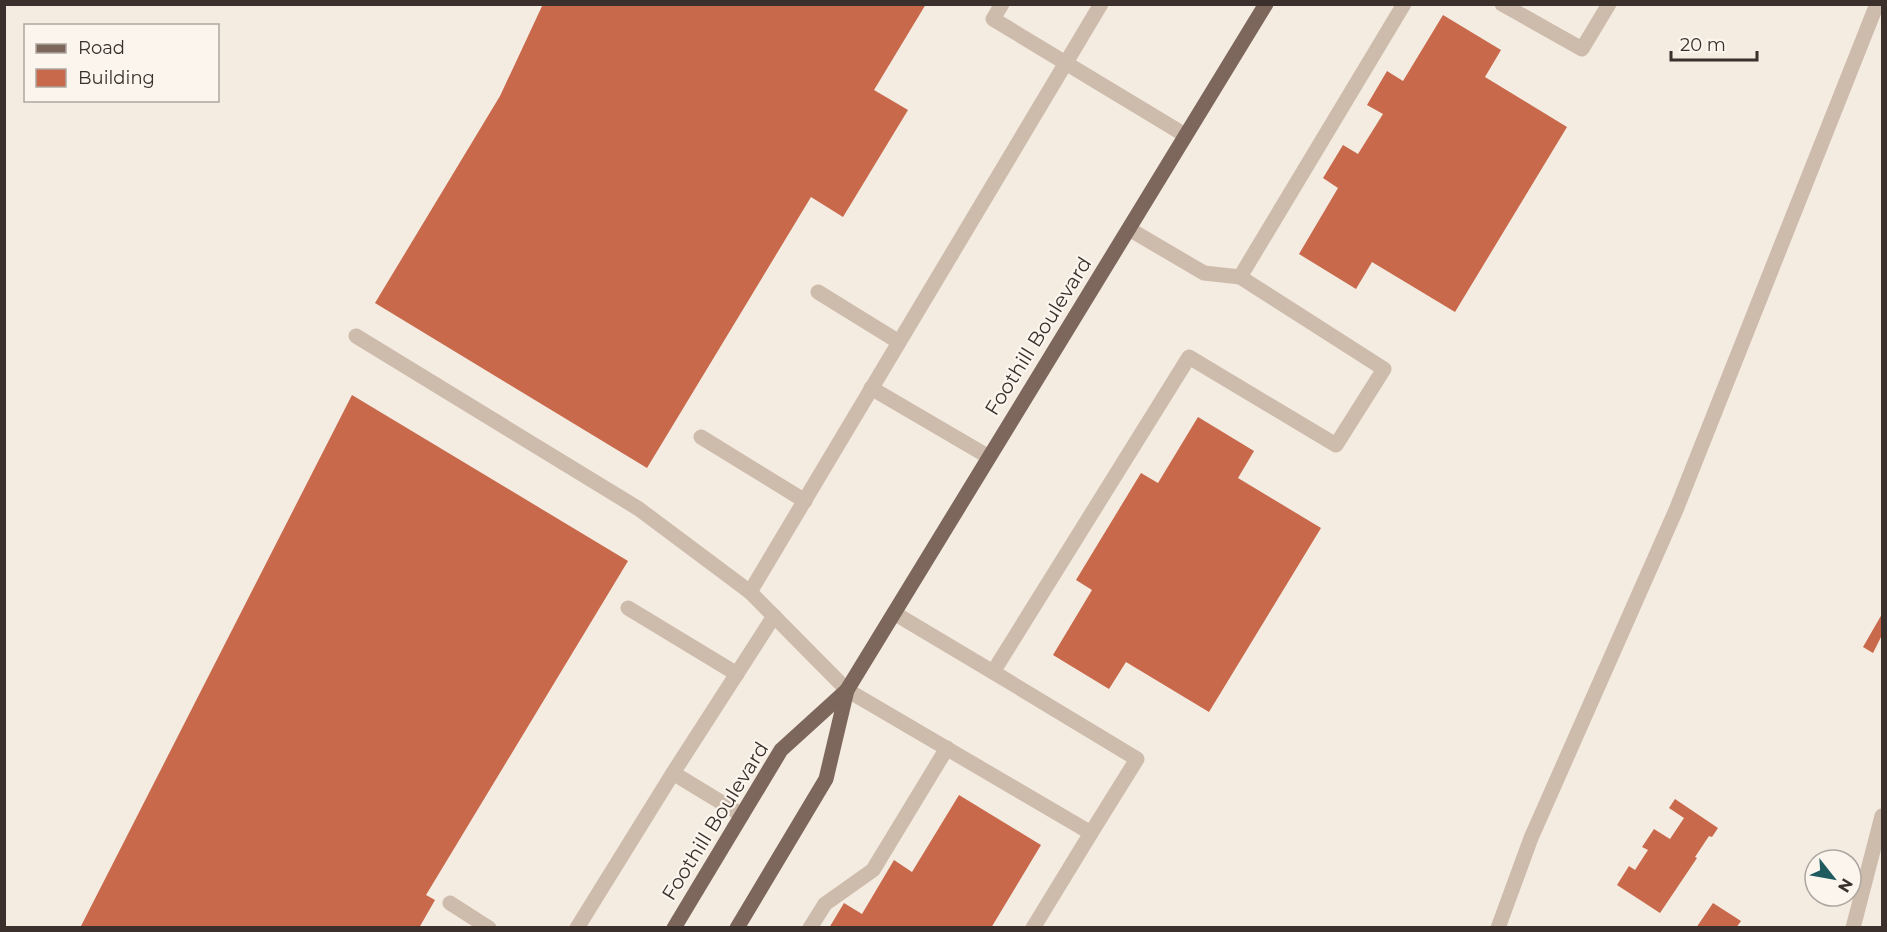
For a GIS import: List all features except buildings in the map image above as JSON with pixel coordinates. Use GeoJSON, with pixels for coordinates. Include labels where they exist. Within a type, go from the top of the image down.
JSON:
{"type":"FeatureCollection","features":[{"type":"Feature","properties":{"kind":"main road","name":"Foothill Boulevard"},"geometry":{"type":"LineString","coordinates":[[674,927],[781,750],[847,690],[1266,4]]}},
{"type":"Feature","properties":{"kind":"main road","name":"Foothill Boulevard"},"geometry":{"type":"LineString","coordinates":[[737,927],[826,779],[847,690]]}},
{"type":"Feature","properties":{"kind":"lane"},"geometry":{"type":"LineString","coordinates":[[1002,4],[993,19],[1185,135]]}},
{"type":"Feature","properties":{"kind":"lane"},"geometry":{"type":"LineString","coordinates":[[750,592],[1101,4]]}},
{"type":"Feature","properties":{"kind":"lane"},"geometry":{"type":"LineString","coordinates":[[1239,277],[1404,4]]}},
{"type":"Feature","properties":{"kind":"lane"},"geometry":{"type":"LineString","coordinates":[[1502,4],[1582,49],[1609,4]]}},
{"type":"Feature","properties":{"kind":"lane"},"geometry":{"type":"LineString","coordinates":[[1498,927],[1531,838],[1676,510],[1877,4]]}},
{"type":"Feature","properties":{"kind":"lane"},"geometry":{"type":"LineString","coordinates":[[993,672],[1188,357],[1336,445],[1384,369],[1239,277],[1204,273],[1129,229]]}},
{"type":"Feature","properties":{"kind":"lane"},"geometry":{"type":"LineString","coordinates":[[818,291],[899,342]]}},
{"type":"Feature","properties":{"kind":"lane"},"geometry":{"type":"LineString","coordinates":[[356,336],[639,509],[750,592],[847,690],[1092,833]]}},
{"type":"Feature","properties":{"kind":"lane"},"geometry":{"type":"LineString","coordinates":[[871,388],[989,457]]}},
{"type":"Feature","properties":{"kind":"lane"},"geometry":{"type":"LineString","coordinates":[[701,437],[805,501]]}},
{"type":"Feature","properties":{"kind":"lane"},"geometry":{"type":"LineString","coordinates":[[628,608],[737,674]]}},
{"type":"Feature","properties":{"kind":"lane"},"geometry":{"type":"LineString","coordinates":[[894,613],[1137,759],[1034,927]]}},
{"type":"Feature","properties":{"kind":"lane"},"geometry":{"type":"LineString","coordinates":[[578,927],[774,616]]}},
{"type":"Feature","properties":{"kind":"lane"},"geometry":{"type":"LineString","coordinates":[[810,927],[825,904],[873,870],[947,748]]}},
{"type":"Feature","properties":{"kind":"lane"},"geometry":{"type":"LineString","coordinates":[[673,773],[742,815]]}},
{"type":"Feature","properties":{"kind":"lane"},"geometry":{"type":"LineString","coordinates":[[1853,927],[1882,816]]}},
{"type":"Feature","properties":{"kind":"lane"},"geometry":{"type":"LineString","coordinates":[[450,903],[489,927]]}}]}
